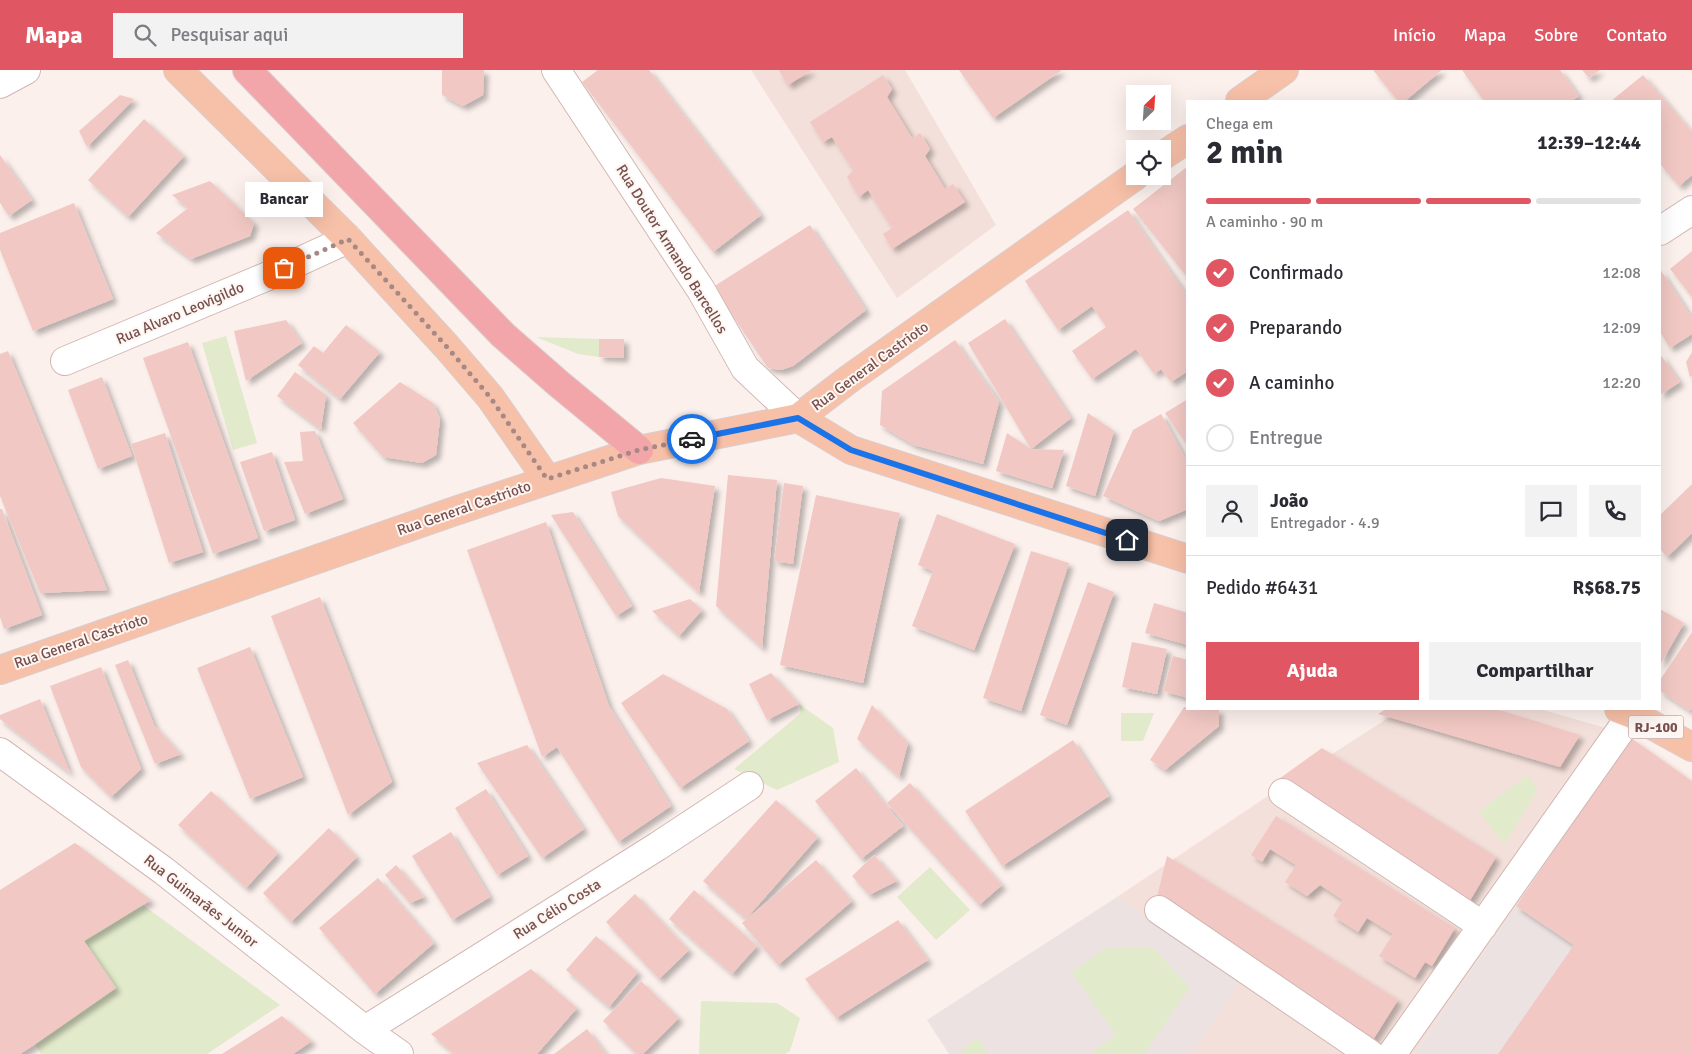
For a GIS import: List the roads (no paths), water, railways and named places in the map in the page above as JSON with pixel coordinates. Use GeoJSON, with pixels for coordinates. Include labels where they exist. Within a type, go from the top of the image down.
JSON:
{"type":"FeatureCollection","features":[{"type":"Feature","properties":{"kind":"highway"},"geometry":{"type":"LineString","coordinates":[[247,70],[503,335],[639,450]]}},
{"type":"Feature","properties":{"kind":"main road"},"geometry":{"type":"LineString","coordinates":[[178,70],[348,239],[447,347],[490,397],[547,479]]}},
{"type":"Feature","properties":{"kind":"main road"},"geometry":{"type":"LineString","coordinates":[[1241,100],[1284,70]]}},
{"type":"Feature","properties":{"kind":"main road"},"geometry":{"type":"LineString","coordinates":[[1171,150],[1186,140]]}},
{"type":"Feature","properties":{"kind":"main road","name":"Rua General Castrioto"},"geometry":{"type":"LineString","coordinates":[[0,670],[547,479],[639,450],[798,418],[849,379],[1126,182]]}},
{"type":"Feature","properties":{"kind":"main road"},"geometry":{"type":"LineString","coordinates":[[798,418],[851,450],[1185,556]]}},
{"type":"Feature","properties":{"kind":"main road","name":"RJ-100"},"geometry":{"type":"LineString","coordinates":[[1625,711],[1692,747]]}},
{"type":"Feature","properties":{"kind":"street"},"geometry":{"type":"LineString","coordinates":[[0,84],[26,70]]}},
{"type":"Feature","properties":{"kind":"street","name":"Rua Doutor Armando Barcellos"},"geometry":{"type":"LineString","coordinates":[[556,70],[701,290],[745,368],[798,418]]}},
{"type":"Feature","properties":{"kind":"street"},"geometry":{"type":"LineString","coordinates":[[1661,230],[1692,210]]}},
{"type":"Feature","properties":{"kind":"street","name":"Rua Alvaro Leovigildo"},"geometry":{"type":"LineString","coordinates":[[65,361],[268,276],[348,239]]}},
{"type":"Feature","properties":{"kind":"street"},"geometry":{"type":"LineString","coordinates":[[1392,1054],[1483,926],[1625,711]]}},
{"type":"Feature","properties":{"kind":"street","name":"Rua Guimarães Junior"},"geometry":{"type":"LineString","coordinates":[[0,752],[164,871],[365,1030],[399,1054]]}},
{"type":"Feature","properties":{"kind":"street","name":"Rua Célio Costa"},"geometry":{"type":"LineString","coordinates":[[365,1030],[658,846],[749,786]]}},
{"type":"Feature","properties":{"kind":"street"},"geometry":{"type":"LineString","coordinates":[[1283,793],[1483,926]]}},
{"type":"Feature","properties":{"kind":"street"},"geometry":{"type":"LineString","coordinates":[[1159,910],[1370,1054]]}},
{"type":"Feature","properties":{"kind":"place","name":"Bancar"},"geometry":{"type":"Point","coordinates":[284,268]}}]}
